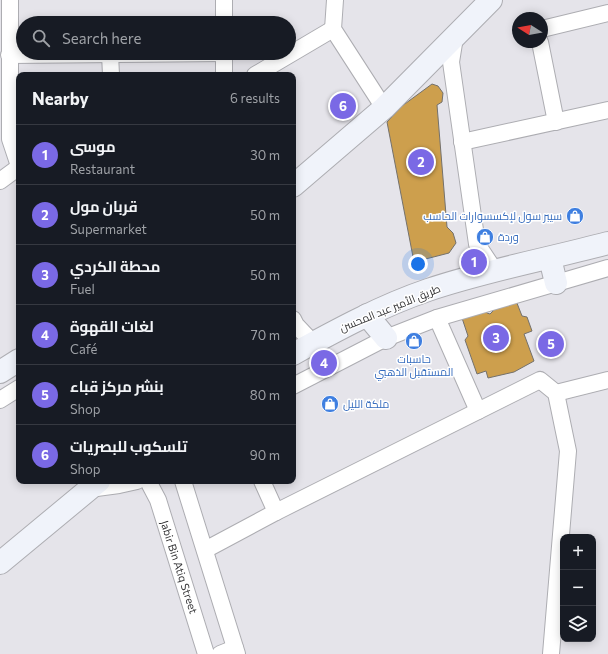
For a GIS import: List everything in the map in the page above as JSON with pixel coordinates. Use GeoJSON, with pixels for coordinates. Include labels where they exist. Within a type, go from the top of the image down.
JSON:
{"type":"FeatureCollection","features":[{"type":"Feature","properties":{"kind":"main road"},"geometry":{"type":"LineString","coordinates":[[296,183],[384,108],[491,0]]}},
{"type":"Feature","properties":{"kind":"main road","name":"طريق الأمير عبد المحسن"},"geometry":{"type":"LineString","coordinates":[[296,352],[330,333],[367,315],[428,290],[495,271],[608,243]]}},
{"type":"Feature","properties":{"kind":"main road"},"geometry":{"type":"LineString","coordinates":[[550,258],[556,283]]}},
{"type":"Feature","properties":{"kind":"main road"},"geometry":{"type":"LineString","coordinates":[[367,315],[386,338]]}},
{"type":"Feature","properties":{"kind":"main road"},"geometry":{"type":"LineString","coordinates":[[0,372],[16,362]]}},
{"type":"Feature","properties":{"kind":"main road"},"geometry":{"type":"LineString","coordinates":[[0,563],[94,485]]}},
{"type":"Feature","properties":{"kind":"street"},"geometry":{"type":"LineString","coordinates":[[10,0],[10,139],[16,157]]}},
{"type":"Feature","properties":{"kind":"street"},"geometry":{"type":"LineString","coordinates":[[224,0],[224,16]]}},
{"type":"Feature","properties":{"kind":"street"},"geometry":{"type":"LineString","coordinates":[[335,0],[333,29],[384,108]]}},
{"type":"Feature","properties":{"kind":"street"},"geometry":{"type":"LineString","coordinates":[[548,28],[608,13]]}},
{"type":"Feature","properties":{"kind":"street"},"geometry":{"type":"LineString","coordinates":[[296,51],[333,29]]}},
{"type":"Feature","properties":{"kind":"street"},"geometry":{"type":"LineString","coordinates":[[455,36],[451,62],[476,244],[495,271]]}},
{"type":"Feature","properties":{"kind":"street"},"geometry":{"type":"LineString","coordinates":[[541,48],[556,122]]}},
{"type":"Feature","properties":{"kind":"street"},"geometry":{"type":"LineString","coordinates":[[9,54],[16,54]]}},
{"type":"Feature","properties":{"kind":"street"},"geometry":{"type":"LineString","coordinates":[[110,60],[111,72]]}},
{"type":"Feature","properties":{"kind":"street"},"geometry":{"type":"LineString","coordinates":[[224,60],[224,72]]}},
{"type":"Feature","properties":{"kind":"street"},"geometry":{"type":"LineString","coordinates":[[260,72],[280,60]]}},
{"type":"Feature","properties":{"kind":"street"},"geometry":{"type":"LineString","coordinates":[[462,142],[608,110]]}},
{"type":"Feature","properties":{"kind":"street"},"geometry":{"type":"LineString","coordinates":[[0,181],[16,168]]}},
{"type":"Feature","properties":{"kind":"street"},"geometry":{"type":"LineString","coordinates":[[296,384],[386,338],[437,318],[608,268]]}},
{"type":"Feature","properties":{"kind":"street"},"geometry":{"type":"LineString","coordinates":[[437,318],[478,412]]}},
{"type":"Feature","properties":{"kind":"street"},"geometry":{"type":"LineString","coordinates":[[296,325],[313,343]]}},
{"type":"Feature","properties":{"kind":"street"},"geometry":{"type":"LineString","coordinates":[[205,550],[276,512],[540,380],[556,393],[568,451],[551,654]]}},
{"type":"Feature","properties":{"kind":"street"},"geometry":{"type":"LineString","coordinates":[[556,393],[608,380]]}},
{"type":"Feature","properties":{"kind":"street"},"geometry":{"type":"LineString","coordinates":[[0,400],[16,390]]}},
{"type":"Feature","properties":{"kind":"street"},"geometry":{"type":"LineString","coordinates":[[94,485],[119,486],[126,484]]}},
{"type":"Feature","properties":{"kind":"street","name":"Jabir Bin Atiq Street"},"geometry":{"type":"LineString","coordinates":[[150,484],[158,500],[206,654]]}},
{"type":"Feature","properties":{"kind":"street"},"geometry":{"type":"LineString","coordinates":[[184,484],[236,651],[220,654]]}},
{"type":"Feature","properties":{"kind":"street"},"geometry":{"type":"LineString","coordinates":[[263,484],[276,512]]}},
{"type":"Feature","properties":{"kind":"building"},"geometry":{"type":"Polygon","coordinates":[[[432,84],[438,86],[443,93],[442,102],[437,105],[447,227],[453,233],[456,243],[449,253],[414,262],[387,122],[402,106],[432,84]]]}},
{"type":"Feature","properties":{"kind":"building"},"geometry":{"type":"Polygon","coordinates":[[[515,298],[522,316],[527,317],[532,331],[524,334],[534,361],[514,372],[488,378],[486,371],[477,374],[465,340],[468,336],[462,318],[484,310],[490,314],[493,311],[494,306],[515,298]]]}},
{"type":"Feature","properties":{"kind":"place","name":"تلسكوب للبصريات"},"geometry":{"type":"Point","coordinates":[343,106]}},
{"type":"Feature","properties":{"kind":"place","name":"قربان مول"},"geometry":{"type":"Point","coordinates":[421,162]}},
{"type":"Feature","properties":{"kind":"place","name":"سيبر سول لإكسسوارات الحاسب"},"geometry":{"type":"Point","coordinates":[575,216]}},
{"type":"Feature","properties":{"kind":"place","name":"وردة"},"geometry":{"type":"Point","coordinates":[485,237]}},
{"type":"Feature","properties":{"kind":"place","name":"موسى"},"geometry":{"type":"Point","coordinates":[474,262]}},
{"type":"Feature","properties":{"kind":"place","name":"محطة الكردي"},"geometry":{"type":"Point","coordinates":[496,338]}},
{"type":"Feature","properties":{"kind":"place","name":"حاسبات المستقبل الذهبي"},"geometry":{"type":"Point","coordinates":[414,341]}},
{"type":"Feature","properties":{"kind":"place","name":"بنشر مركز قباء"},"geometry":{"type":"Point","coordinates":[551,344]}},
{"type":"Feature","properties":{"kind":"place","name":"لغات القهوة"},"geometry":{"type":"Point","coordinates":[324,363]}},
{"type":"Feature","properties":{"kind":"place","name":"ملكة الليل"},"geometry":{"type":"Point","coordinates":[330,404]}}]}
